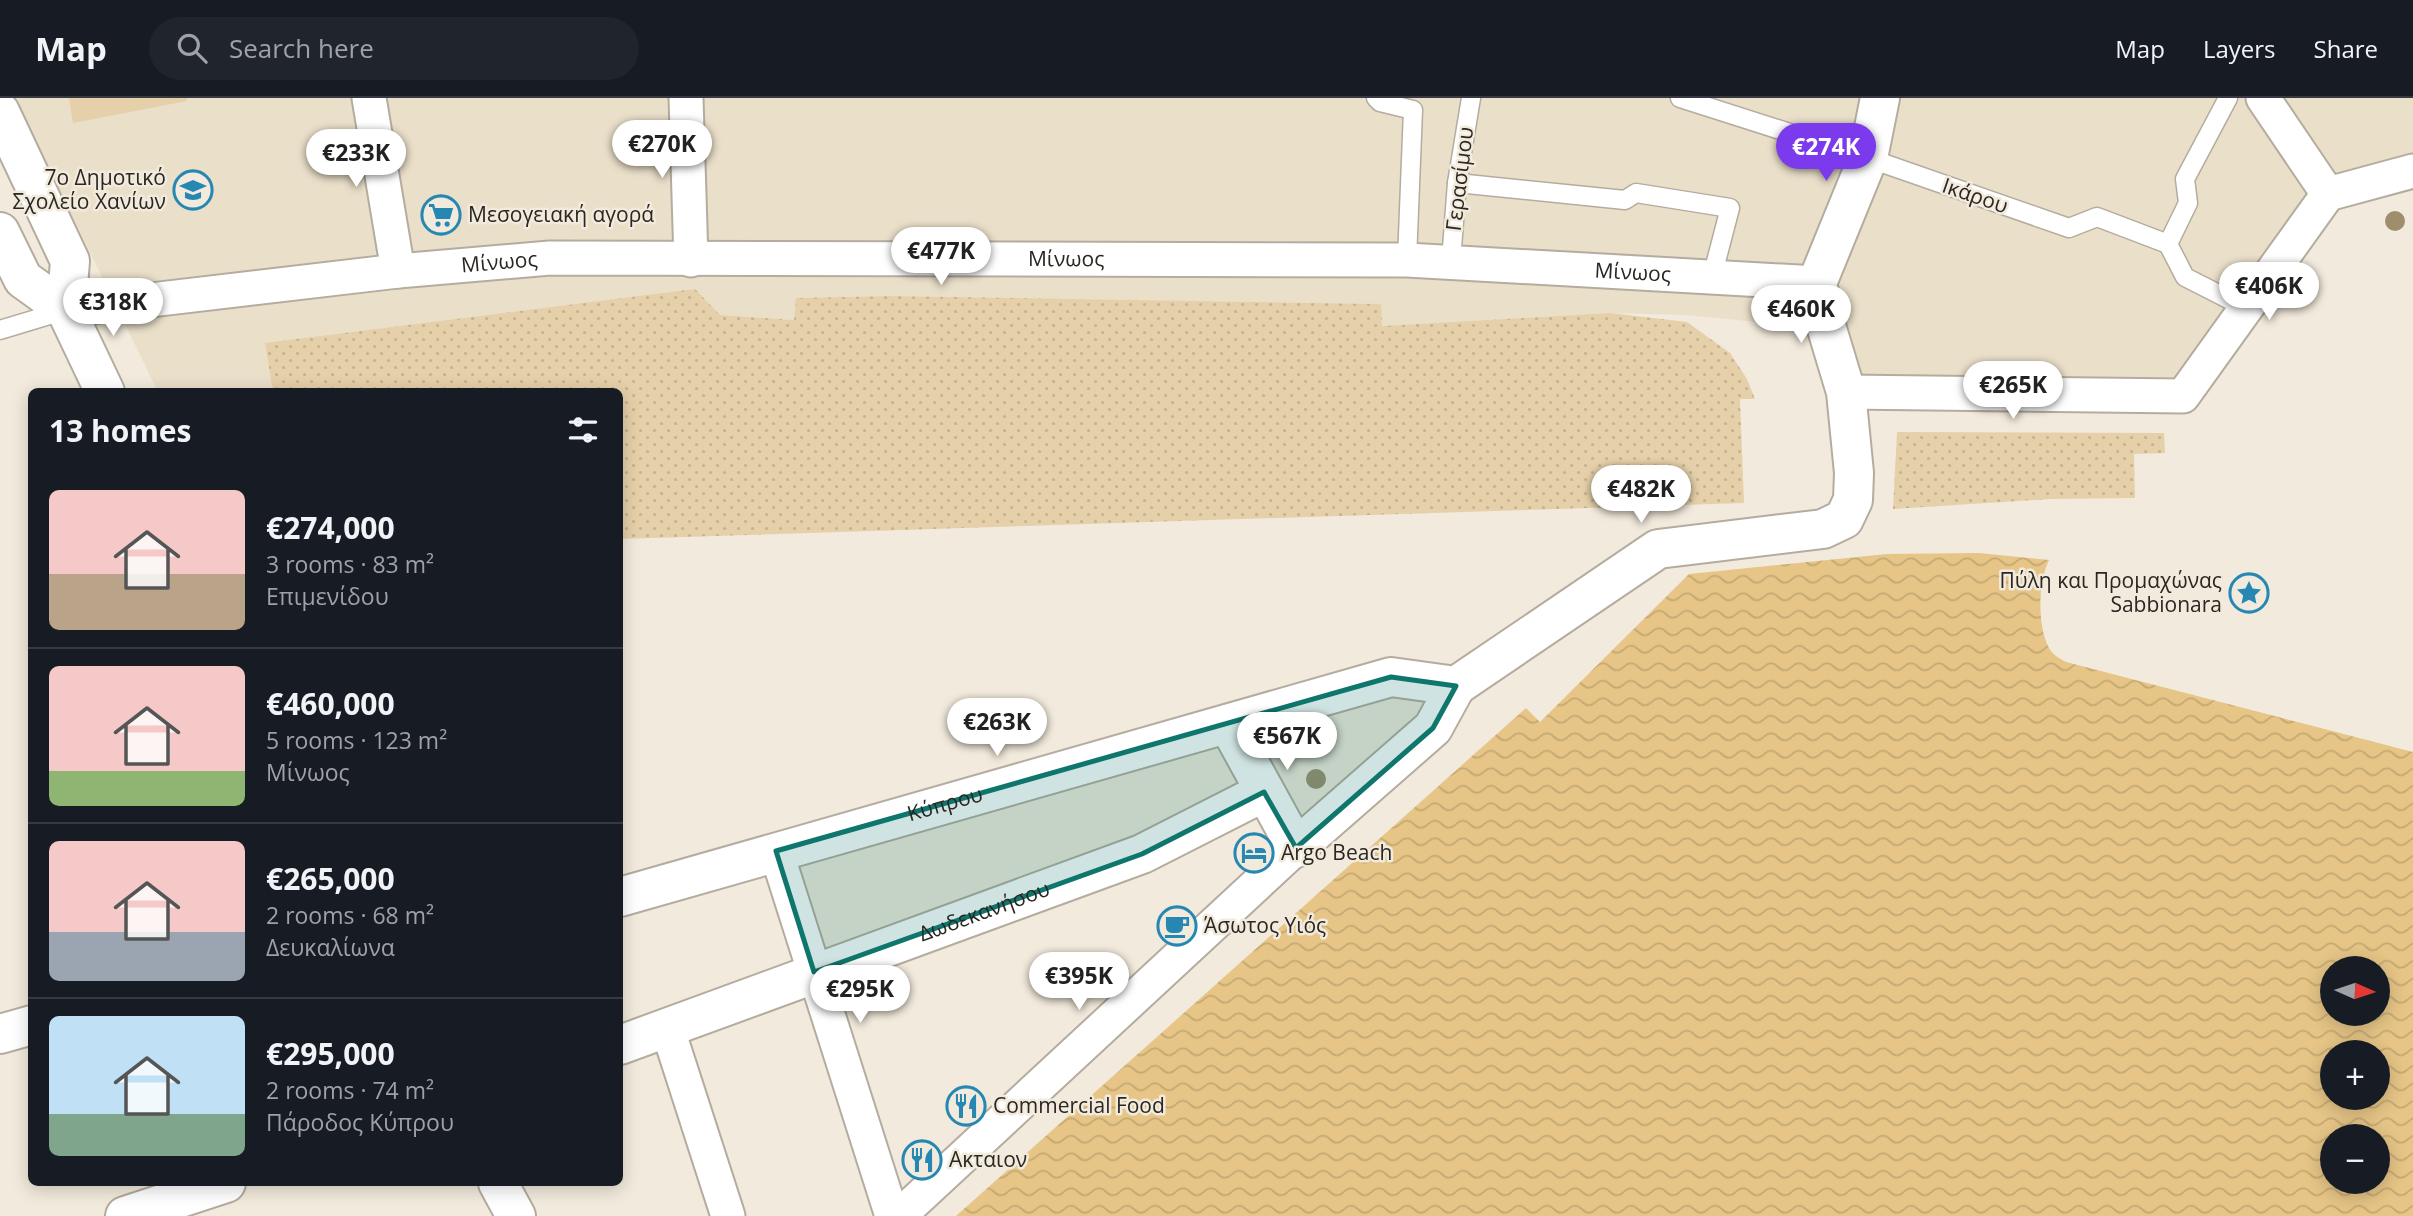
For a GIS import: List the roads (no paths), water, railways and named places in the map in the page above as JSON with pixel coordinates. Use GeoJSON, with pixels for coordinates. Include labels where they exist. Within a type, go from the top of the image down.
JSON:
{"type":"FeatureCollection","features":[{"type":"Feature","properties":{"kind":"street"},"geometry":{"type":"LineString","coordinates":[[369,98],[398,271]]}},
{"type":"Feature","properties":{"kind":"street"},"geometry":{"type":"LineString","coordinates":[[686,98],[691,260]]}},
{"type":"Feature","properties":{"kind":"street"},"geometry":{"type":"LineString","coordinates":[[899,1216],[1296,848],[1433,728],[1456,685],[1658,549],[1823,529],[1844,519],[1853,500],[1854,472],[1846,392],[1827,329],[1817,283],[1868,158],[1880,98]]}},
{"type":"Feature","properties":{"kind":"street"},"geometry":{"type":"LineString","coordinates":[[2263,98],[2328,194]]}},
{"type":"Feature","properties":{"kind":"street"},"geometry":{"type":"LineString","coordinates":[[0,112],[71,261],[66,310]]}},
{"type":"Feature","properties":{"kind":"street"},"geometry":{"type":"LineString","coordinates":[[1846,392],[2183,396],[2328,194],[2413,171]]}},
{"type":"Feature","properties":{"kind":"street"},"geometry":{"type":"LineString","coordinates":[[0,232],[23,279],[66,310],[103,388]]}},
{"type":"Feature","properties":{"kind":"street","name":"Μίνωος"},"geometry":{"type":"LineString","coordinates":[[66,310],[398,271],[550,258],[1407,260],[1817,283]]}},
{"type":"Feature","properties":{"kind":"street","name":"Κύπρου"},"geometry":{"type":"LineString","coordinates":[[623,896],[1391,677],[1456,685]]}},
{"type":"Feature","properties":{"kind":"street"},"geometry":{"type":"LineString","coordinates":[[1228,724],[1296,848]]}},
{"type":"Feature","properties":{"kind":"street","name":"Δωδεκανήσου"},"geometry":{"type":"LineString","coordinates":[[623,1044],[814,972],[1142,855],[1264,792]]}},
{"type":"Feature","properties":{"kind":"street"},"geometry":{"type":"LineString","coordinates":[[776,851],[892,1216]]}},
{"type":"Feature","properties":{"kind":"street"},"geometry":{"type":"LineString","coordinates":[[0,1034],[28,1026]]}},
{"type":"Feature","properties":{"kind":"street"},"geometry":{"type":"LineString","coordinates":[[667,1027],[728,1216]]}},
{"type":"Feature","properties":{"kind":"street"},"geometry":{"type":"LineString","coordinates":[[125,1216],[192,1206],[222,1186]]}},
{"type":"Feature","properties":{"kind":"street"},"geometry":{"type":"LineString","coordinates":[[500,1186],[516,1216]]}},
{"type":"Feature","properties":{"kind":"lane"},"geometry":{"type":"LineString","coordinates":[[1376,98],[1380,102],[1413,110],[1407,260]]}},
{"type":"Feature","properties":{"kind":"lane","name":"Γερασίμου"},"geometry":{"type":"LineString","coordinates":[[1451,261],[1457,183],[1471,98]]}},
{"type":"Feature","properties":{"kind":"lane","name":"Ικάρου"},"geometry":{"type":"LineString","coordinates":[[1680,98],[1868,158],[1916,177],[2069,228],[2097,217],[2168,244]]}},
{"type":"Feature","properties":{"kind":"lane"},"geometry":{"type":"LineString","coordinates":[[2228,98],[2185,179],[2188,203],[2168,244],[2185,277],[2246,308]]}},
{"type":"Feature","properties":{"kind":"lane"},"geometry":{"type":"LineString","coordinates":[[1457,183],[1625,200],[1636,193],[1730,208],[1712,276]]}},
{"type":"Feature","properties":{"kind":"lane"},"geometry":{"type":"LineString","coordinates":[[0,330],[66,310]]}},
{"type":"Feature","properties":{"kind":"water"},"geometry":{"type":"Polygon","coordinates":[[[1979,553],[2049,560],[2041,592],[2042,628],[2049,648],[2064,661],[2413,752],[2413,1216],[956,1216],[1526,708],[1540,722],[1689,574],[1887,554],[1979,553]]]}},
{"type":"Feature","properties":{"kind":"place","name":"7ο Δημοτικό Σχολείο Χανίων"},"geometry":{"type":"Point","coordinates":[193,190]}},
{"type":"Feature","properties":{"kind":"place","name":"Μεσογειακή αγορά"},"geometry":{"type":"Point","coordinates":[441,215]}},
{"type":"Feature","properties":{"kind":"place","name":"Πύλη και Προμαχώνας Sabbionara"},"geometry":{"type":"Point","coordinates":[2249,593]}},
{"type":"Feature","properties":{"kind":"place","name":"Argo Beach"},"geometry":{"type":"Point","coordinates":[1254,853]}},
{"type":"Feature","properties":{"kind":"place","name":"Άσωτος Υιός"},"geometry":{"type":"Point","coordinates":[1177,926]}},
{"type":"Feature","properties":{"kind":"place","name":"Commercial Food"},"geometry":{"type":"Point","coordinates":[966,1106]}},
{"type":"Feature","properties":{"kind":"place","name":"Ακταιον"},"geometry":{"type":"Point","coordinates":[922,1160]}}]}
